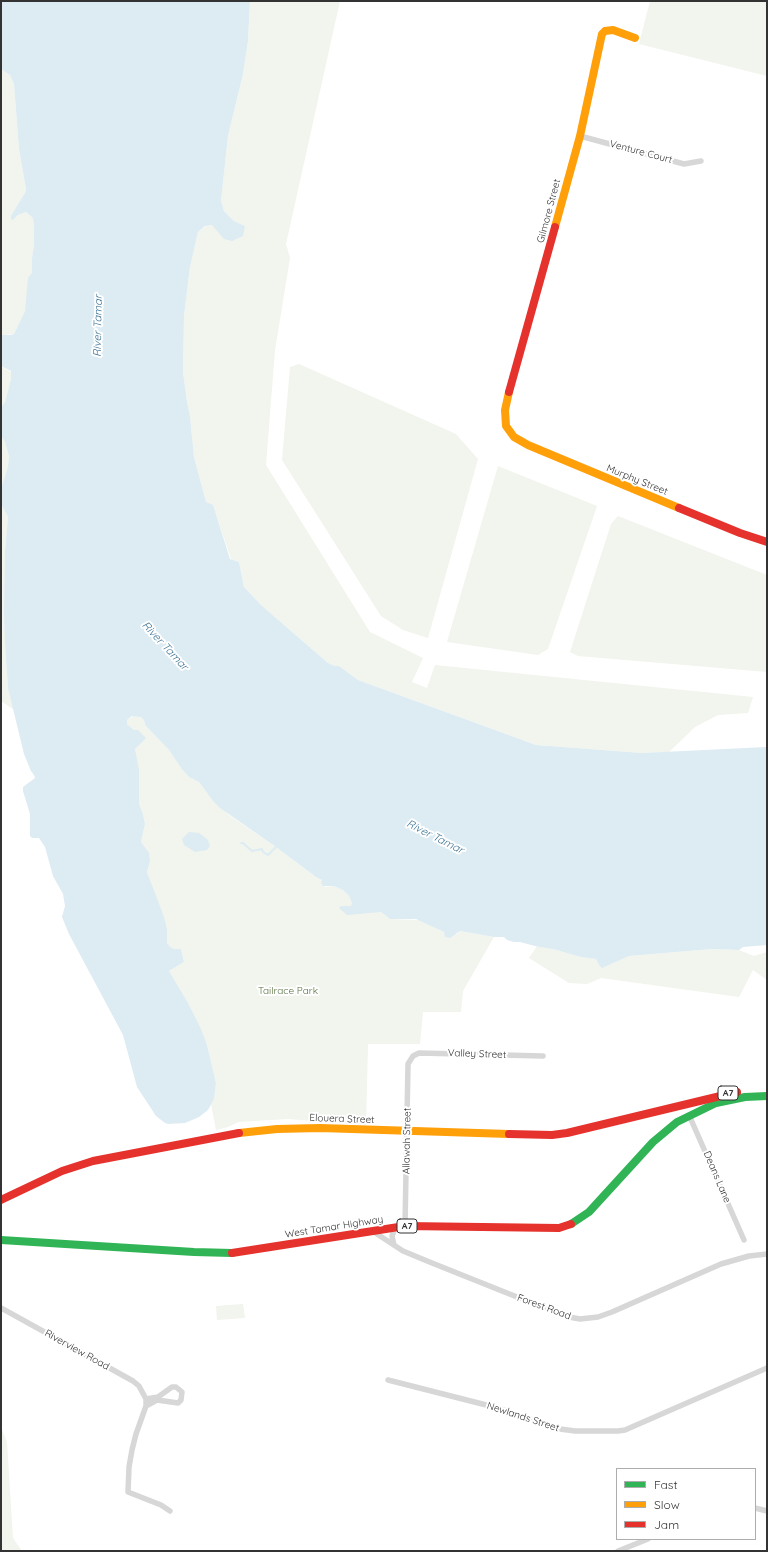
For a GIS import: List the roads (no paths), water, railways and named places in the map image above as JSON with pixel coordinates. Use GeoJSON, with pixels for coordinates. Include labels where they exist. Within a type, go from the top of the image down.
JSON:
{"type":"FeatureCollection","features":[{"type":"Feature","properties":{"kind":"main road","name":"Gilmore Street"},"geometry":{"type":"LineString","coordinates":[[506,426],[506,401],[580,136],[602,34],[604,31],[613,30],[635,38]]}},
{"type":"Feature","properties":{"kind":"main road","name":"Murphy Street"},"geometry":{"type":"LineString","coordinates":[[506,426],[514,437],[528,445],[740,533],[767,542]]}},
{"type":"Feature","properties":{"kind":"main road","name":"Elouera Street"},"geometry":{"type":"LineString","coordinates":[[1,1200],[38,1181],[80,1165],[104,1158],[260,1130],[292,1128],[552,1135],[567,1133],[689,1102],[746,1090],[767,1090]]}},
{"type":"Feature","properties":{"kind":"main road","name":"West Tamar Highway"},"geometry":{"type":"LineString","coordinates":[[1,1240],[186,1252],[231,1253],[405,1226],[552,1228],[566,1226],[574,1223],[589,1212],[653,1142],[677,1122],[716,1103],[729,1100],[767,1096]]}},
{"type":"Feature","properties":{"kind":"street","name":"Venture Court"},"geometry":{"type":"LineString","coordinates":[[580,136],[684,164],[701,161]]}},
{"type":"Feature","properties":{"kind":"street","name":"Valley Street"},"geometry":{"type":"LineString","coordinates":[[413,1056],[419,1053],[543,1056]]}},
{"type":"Feature","properties":{"kind":"street","name":"Allawah Street"},"geometry":{"type":"LineString","coordinates":[[405,1226],[408,1064],[413,1056]]}},
{"type":"Feature","properties":{"kind":"street","name":"Deans Lane"},"geometry":{"type":"LineString","coordinates":[[689,1115],[744,1240]]}},
{"type":"Feature","properties":{"kind":"street"},"geometry":{"type":"LineString","coordinates":[[394,1245],[392,1236],[395,1228]]}},
{"type":"Feature","properties":{"kind":"street","name":"Forest Road"},"geometry":{"type":"LineString","coordinates":[[372,1231],[394,1245],[425,1260],[512,1296],[569,1317],[580,1319],[598,1317],[612,1312],[729,1261],[749,1256],[767,1254]]}},
{"type":"Feature","properties":{"kind":"street","name":"Riverview Road"},"geometry":{"type":"LineString","coordinates":[[1,1308],[133,1381],[139,1386],[146,1399]]}},
{"type":"Feature","properties":{"kind":"street","name":"Newlands Street"},"geometry":{"type":"LineString","coordinates":[[388,1380],[498,1408],[560,1429],[575,1431],[618,1431],[625,1430],[767,1368]]}},
{"type":"Feature","properties":{"kind":"street"},"geometry":{"type":"LineString","coordinates":[[128,1499],[129,1468],[132,1450],[146,1406],[146,1399],[158,1397],[176,1387],[182,1392],[181,1400],[178,1403],[157,1400],[146,1406]]}},
{"type":"Feature","properties":{"kind":"street"},"geometry":{"type":"LineString","coordinates":[[128,1492],[161,1505],[170,1511]]}},
{"type":"Feature","properties":{"kind":"street"},"geometry":{"type":"LineString","coordinates":[[756,1508],[767,1511]]}},
{"type":"Feature","properties":{"kind":"street"},"geometry":{"type":"LineString","coordinates":[[618,1551],[646,1540]]}},
{"type":"Feature","properties":{"kind":"water","name":"River Tamar"},"geometry":{"type":"Polygon","coordinates":[[[1,1],[250,1],[248,41],[243,74],[228,136],[221,201],[224,211],[234,221],[245,226],[243,236],[232,241],[224,239],[212,225],[205,226],[198,232],[190,267],[184,316],[183,372],[190,416],[194,457],[206,502],[213,505],[230,559],[239,562],[244,587],[261,605],[328,663],[339,666],[358,680],[536,745],[642,753],[767,747],[767,945],[743,947],[739,950],[712,949],[629,956],[602,968],[596,959],[581,957],[520,942],[514,942],[507,940],[504,937],[494,937],[460,931],[450,938],[445,937],[444,932],[416,919],[390,919],[381,912],[347,915],[339,908],[341,906],[351,906],[352,903],[349,896],[343,890],[334,886],[323,886],[321,883],[322,880],[220,808],[199,782],[189,777],[182,769],[169,750],[145,725],[144,720],[141,717],[132,716],[127,720],[127,724],[134,730],[138,730],[146,738],[135,749],[139,770],[139,804],[145,824],[141,842],[149,853],[150,862],[147,872],[164,917],[167,929],[167,943],[174,949],[181,949],[184,962],[169,971],[187,1001],[201,1029],[207,1045],[216,1083],[214,1099],[208,1110],[199,1117],[185,1123],[168,1124],[156,1116],[137,1087],[123,1035],[69,934],[62,917],[65,906],[63,894],[53,876],[45,847],[39,838],[32,838],[30,836],[30,814],[23,787],[35,778],[24,754],[8,688],[4,613],[5,551],[8,517],[1,504],[1,489],[8,466],[9,456],[5,442],[1,436],[1,407],[5,402],[11,379],[11,371],[1,366],[1,335],[14,334],[25,311],[28,278],[32,273],[34,229],[33,218],[26,212],[18,215],[13,220],[11,219],[11,216],[26,189],[19,149],[14,84],[10,75],[1,69],[1,1]]]}},
{"type":"Feature","properties":{"kind":"water"},"geometry":{"type":"Polygon","coordinates":[[[189,832],[199,833],[208,840],[210,846],[207,850],[195,852],[184,845],[182,839],[189,832]]]}},
{"type":"Feature","properties":{"kind":"waterway"},"geometry":{"type":"LineString","coordinates":[[241,843],[252,851],[262,849],[263,852],[268,855],[276,847]]}},
{"type":"Feature","properties":{"kind":"park label","name":"Tailrace Park"},"geometry":{"type":"Point","coordinates":[288,991]}}]}
